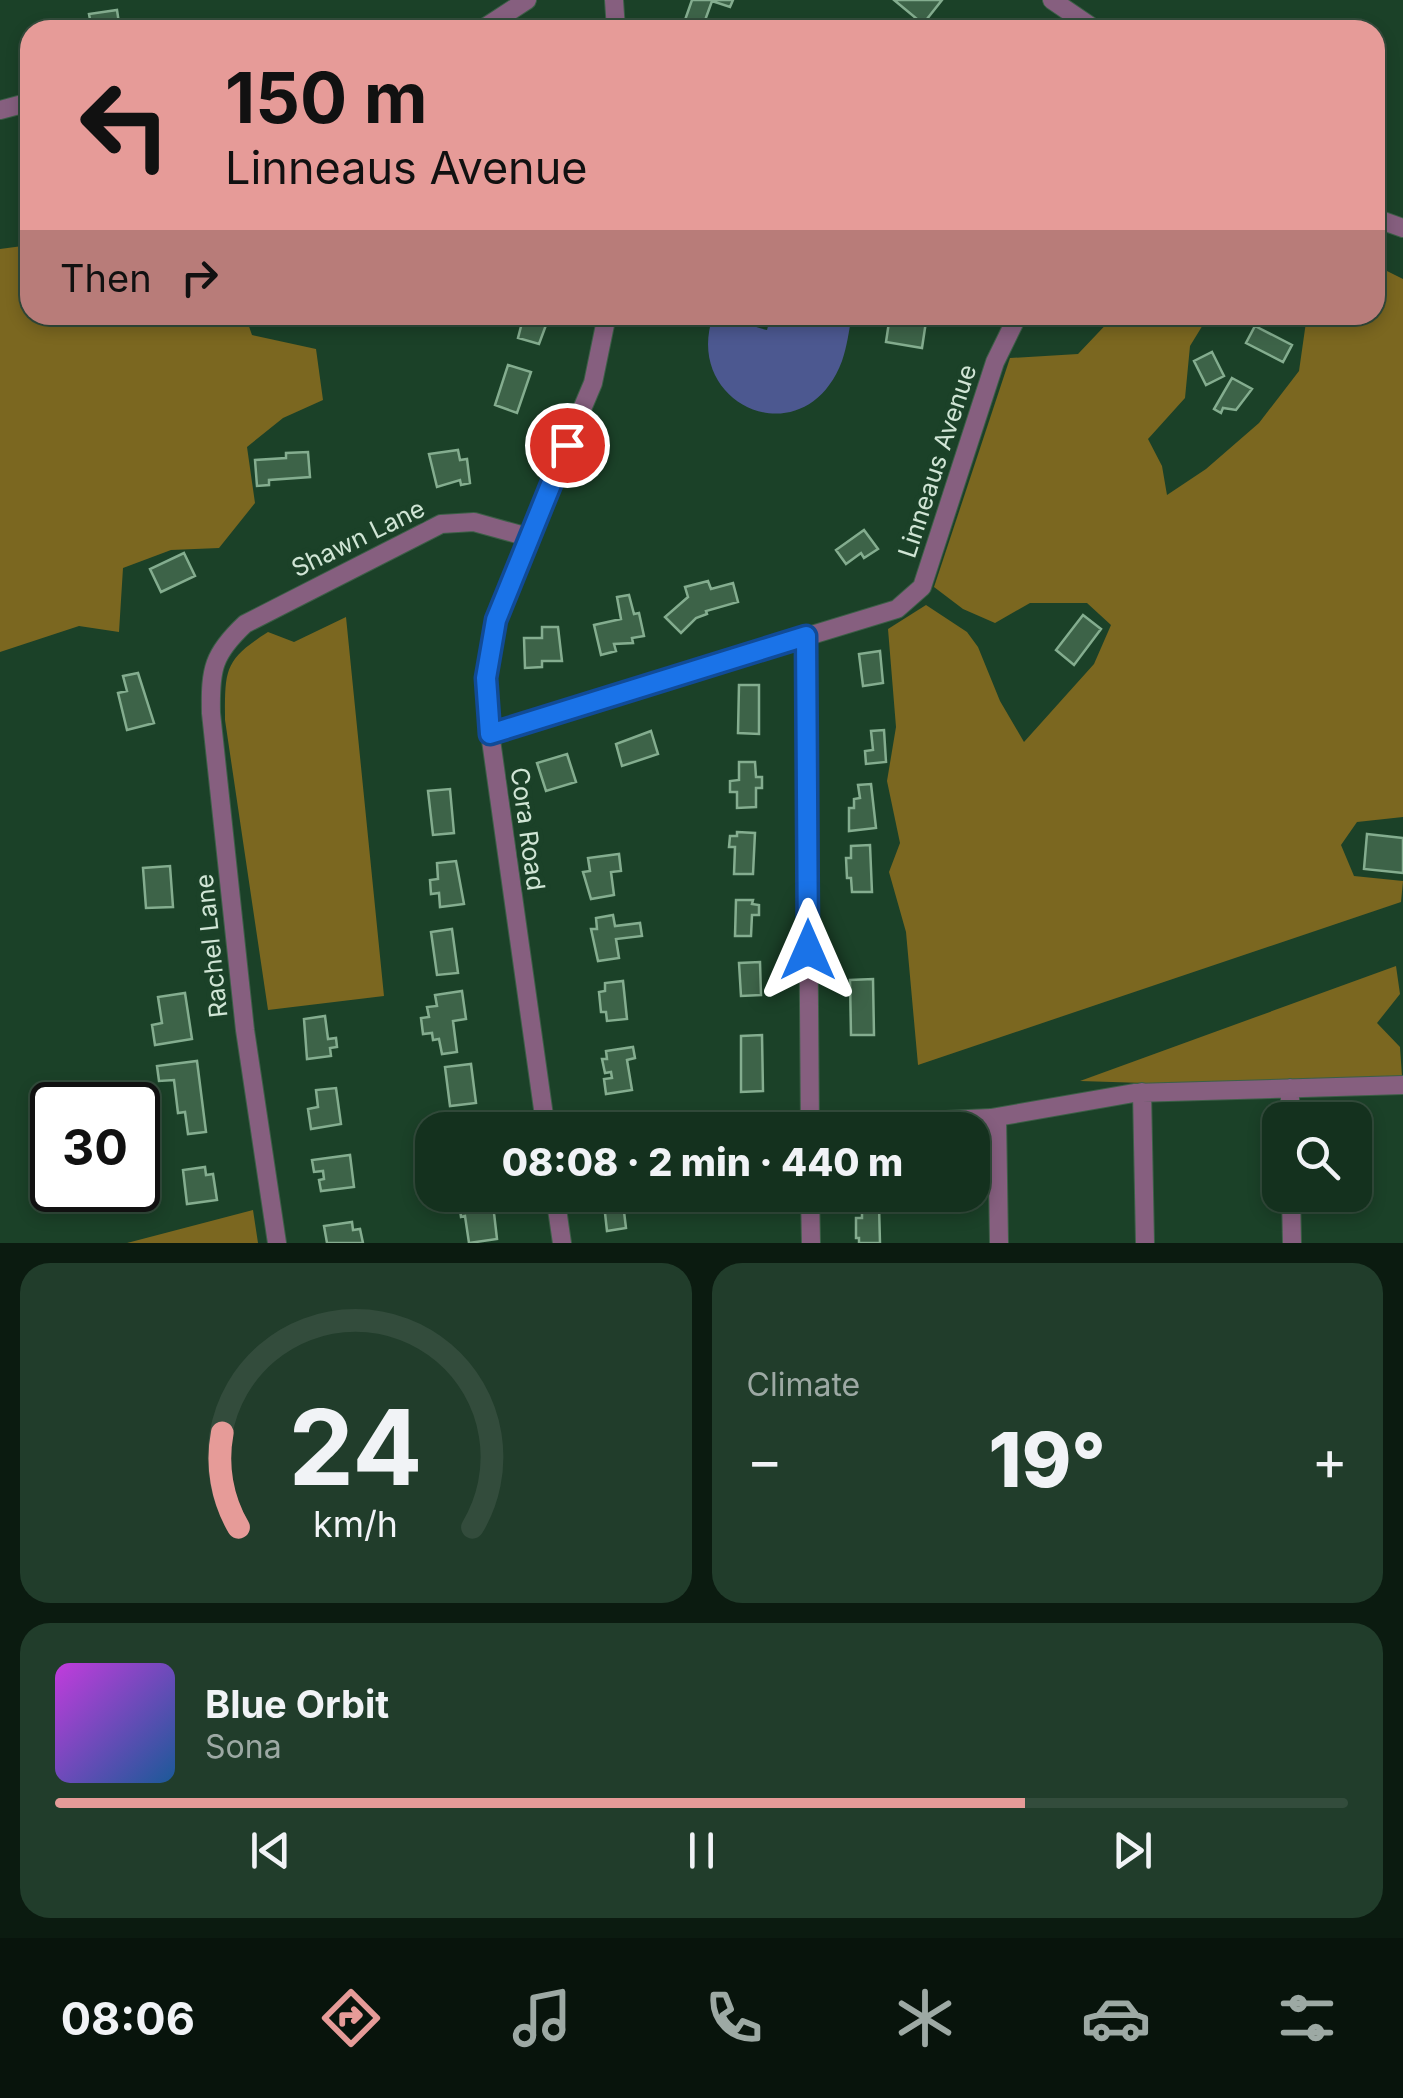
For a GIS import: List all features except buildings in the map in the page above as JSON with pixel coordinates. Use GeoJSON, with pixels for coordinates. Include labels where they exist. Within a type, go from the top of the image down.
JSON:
{"type":"FeatureCollection","features":[{"type":"Feature","properties":{"kind":"street"},"geometry":{"type":"LineString","coordinates":[[496,20],[527,0]]}},
{"type":"Feature","properties":{"kind":"street"},"geometry":{"type":"LineString","coordinates":[[1052,0],[1081,20]]}},
{"type":"Feature","properties":{"kind":"street","name":"Cora Road"},"geometry":{"type":"LineString","coordinates":[[543,1112],[490,734],[486,678],[496,620],[594,384],[605,325]]}},
{"type":"Feature","properties":{"kind":"street","name":"Linneaus Avenue"},"geometry":{"type":"LineString","coordinates":[[490,734],[896,610],[922,587],[995,362],[1013,325]]}},
{"type":"Feature","properties":{"kind":"street","name":"Shawn Lane"},"geometry":{"type":"LineString","coordinates":[[223,644],[246,624],[441,524],[474,522],[528,537]]}},
{"type":"Feature","properties":{"kind":"street"},"geometry":{"type":"LineString","coordinates":[[806,636],[810,1112]]}},
{"type":"Feature","properties":{"kind":"street","name":"Rachel Lane"},"geometry":{"type":"LineString","coordinates":[[223,644],[210,674],[211,713],[246,1030],[277,1243]]}},
{"type":"Feature","properties":{"kind":"street"},"geometry":{"type":"LineString","coordinates":[[990,1117],[1113,1094],[1403,1085]]}},
{"type":"Feature","properties":{"kind":"street"},"geometry":{"type":"LineString","coordinates":[[1290,1088],[1290,1102]]}},
{"type":"Feature","properties":{"kind":"street"},"geometry":{"type":"LineString","coordinates":[[1142,1092],[1145,1243]]}},
{"type":"Feature","properties":{"kind":"street"},"geometry":{"type":"LineString","coordinates":[[997,1117],[999,1243]]}},
{"type":"Feature","properties":{"kind":"street"},"geometry":{"type":"LineString","coordinates":[[557,1212],[562,1243]]}},
{"type":"Feature","properties":{"kind":"street"},"geometry":{"type":"LineString","coordinates":[[810,1212],[811,1243]]}},
{"type":"Feature","properties":{"kind":"street"},"geometry":{"type":"LineString","coordinates":[[1291,1212],[1292,1243]]}},
{"type":"Feature","properties":{"kind":"shaded area"},"geometry":{"type":"Polygon","coordinates":[[[20,246],[20,325],[248,325],[252,335],[316,349],[323,400],[283,418],[247,447],[255,503],[219,548],[171,550],[123,568],[119,632],[79,626],[0,652],[0,249],[20,246]]]}},
{"type":"Feature","properties":{"kind":"shaded area"},"geometry":{"type":"Polygon","coordinates":[[[1385,270],[1403,279],[1403,817],[1357,822],[1341,845],[1354,876],[1403,881],[1401,902],[918,1065],[906,932],[889,872],[900,843],[887,781],[896,727],[888,629],[926,605],[967,632],[1024,742],[1094,664],[1111,625],[1087,603],[1030,603],[995,623],[963,609],[934,587],[1010,358],[1078,354],[1106,325],[1203,325],[1190,346],[1185,398],[1148,439],[1162,466],[1167,495],[1206,469],[1259,423],[1299,371],[1306,325],[1385,325],[1385,270]]]}},
{"type":"Feature","properties":{"kind":"shaded area"},"geometry":{"type":"Polygon","coordinates":[[[346,617],[384,996],[268,1010],[225,720],[227,677],[243,650],[268,632],[294,642],[346,617]]]}},
{"type":"Feature","properties":{"kind":"shaded area"},"geometry":{"type":"Polygon","coordinates":[[[1396,966],[1400,994],[1377,1023],[1400,1047],[1403,1091],[1080,1081],[1396,966]]]}},
{"type":"Feature","properties":{"kind":"shaded area"},"geometry":{"type":"Polygon","coordinates":[[[253,1210],[258,1243],[127,1243],[253,1210]]]}},
{"type":"Feature","properties":{"kind":"water"},"geometry":{"type":"Polygon","coordinates":[[[712,325],[753,325],[767,330],[768,325],[850,325],[842,361],[825,391],[802,408],[777,414],[752,409],[730,396],[715,375],[708,348],[712,325]]]}},
{"type":"Feature","properties":{"kind":"route"},"geometry":{"type":"LineString","coordinates":[[567,445],[496,620],[486,678],[490,734],[806,636],[808,950]]}}]}
